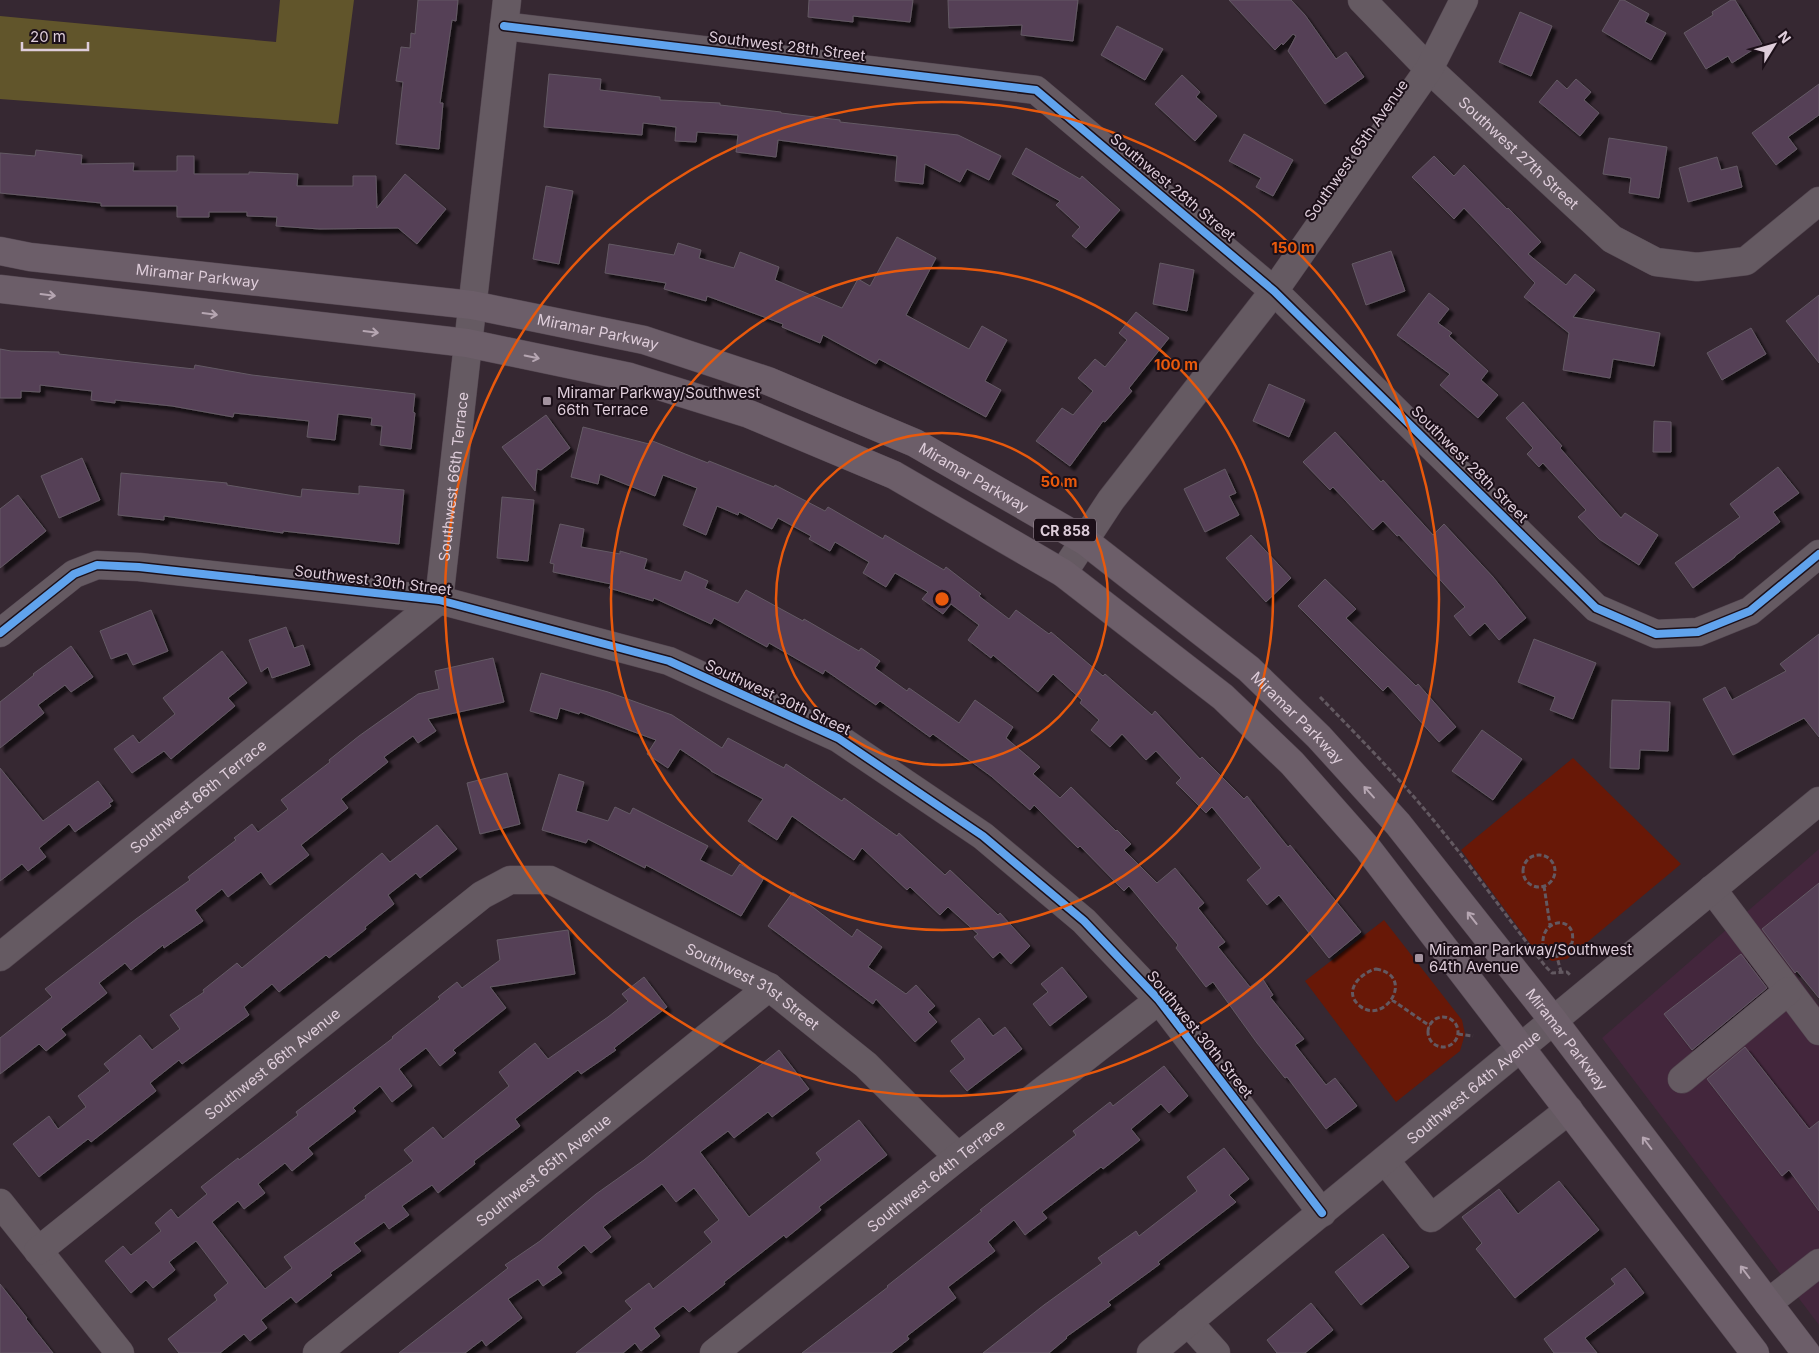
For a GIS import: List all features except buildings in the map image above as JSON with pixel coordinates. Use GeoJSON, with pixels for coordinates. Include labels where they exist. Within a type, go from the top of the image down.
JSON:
{"type":"FeatureCollection","features":[{"type":"Feature","properties":{"kind":"main road","name":"Miramar Parkway"},"geometry":{"type":"LineString","coordinates":[[0,252],[30,257],[472,305],[644,340],[768,381],[915,443],[1085,541],[1249,669],[1318,737],[1398,824],[1553,1020],[1806,1353]]}},
{"type":"Feature","properties":{"kind":"main road","name":"CR 858"},"geometry":{"type":"LineString","coordinates":[[0,289],[467,343],[630,377],[749,414],[894,475],[1063,573],[1224,697],[1292,763],[1368,849],[1755,1353]]}},
{"type":"Feature","properties":{"kind":"street","name":"Southwest 27th Street"},"geometry":{"type":"LineString","coordinates":[[1362,0],[1430,69],[1612,239],[1656,262],[1697,267],[1746,261],[1819,201]]}},
{"type":"Feature","properties":{"kind":"street","name":"Southwest 65th Avenue"},"geometry":{"type":"LineString","coordinates":[[1063,573],[1111,500],[1274,291],[1430,69],[1464,0]]}},
{"type":"Feature","properties":{"kind":"street","name":"Southwest 28th Street"},"geometry":{"type":"LineString","coordinates":[[505,13],[1036,90],[1274,291],[1596,608],[1656,634],[1698,632],[1750,611],[1819,554]]}},
{"type":"Feature","properties":{"kind":"street","name":"Southwest 66th Terrace"},"geometry":{"type":"LineString","coordinates":[[0,956],[439,600],[505,13]]}},
{"type":"Feature","properties":{"kind":"street","name":"Southwest 30th Street"},"geometry":{"type":"LineString","coordinates":[[0,633],[74,574],[97,565],[139,567],[439,600],[669,661],[838,738],[983,836],[1084,921],[1159,1000],[1322,1213]]}},
{"type":"Feature","properties":{"kind":"street","name":"Southwest 64th Avenue"},"geometry":{"type":"LineString","coordinates":[[1151,1353],[1322,1213],[1520,1046],[1819,801]]}},
{"type":"Feature","properties":{"kind":"street","name":"Southwest 31st Street"},"geometry":{"type":"LineString","coordinates":[[510,880],[550,880],[769,987],[866,1065],[958,1157]]}},
{"type":"Feature","properties":{"kind":"street","name":"Southwest 66th Avenue"},"geometry":{"type":"LineString","coordinates":[[38,1251],[482,895],[510,880]]}},
{"type":"Feature","properties":{"kind":"street"},"geometry":{"type":"LineString","coordinates":[[1712,889],[1819,1032]]}},
{"type":"Feature","properties":{"kind":"street","name":"Southwest 65th Avenue"},"geometry":{"type":"LineString","coordinates":[[317,1353],[769,987]]}},
{"type":"Feature","properties":{"kind":"street"},"geometry":{"type":"LineString","coordinates":[[1682,1078],[1788,991]]}},
{"type":"Feature","properties":{"kind":"street","name":"Southwest 64th Terrace"},"geometry":{"type":"LineString","coordinates":[[714,1353],[958,1157],[1159,1000]]}},
{"type":"Feature","properties":{"kind":"street"},"geometry":{"type":"LineString","coordinates":[[1385,1160],[1431,1218],[1569,1110]]}},
{"type":"Feature","properties":{"kind":"street"},"geometry":{"type":"LineString","coordinates":[[0,1203],[120,1353]]}},
{"type":"Feature","properties":{"kind":"street"},"geometry":{"type":"LineString","coordinates":[[1768,1303],[1819,1263]]}},
{"type":"Feature","properties":{"kind":"street"},"geometry":{"type":"LineString","coordinates":[[1188,1322],[1216,1353]]}},
{"type":"Feature","properties":{"kind":"path"},"geometry":{"type":"LineString","coordinates":[[1320,697],[1409,791],[1444,833],[1552,973],[1567,972],[1584,994]]}},
{"type":"Feature","properties":{"kind":"path"},"geometry":{"type":"LineString","coordinates":[[1537,855],[1548,857],[1555,866],[1553,878],[1544,886],[1532,886],[1523,879],[1523,867],[1531,858],[1537,855]]}},
{"type":"Feature","properties":{"kind":"path"},"geometry":{"type":"LineString","coordinates":[[1544,886],[1550,925]]}},
{"type":"Feature","properties":{"kind":"path"},"geometry":{"type":"LineString","coordinates":[[1563,923],[1572,930],[1572,942],[1568,948],[1556,953],[1548,950],[1543,944],[1542,937],[1550,925],[1563,923]]}},
{"type":"Feature","properties":{"kind":"path"},"geometry":{"type":"LineString","coordinates":[[1534,952],[1543,944]]}},
{"type":"Feature","properties":{"kind":"path"},"geometry":{"type":"LineString","coordinates":[[1556,953],[1560,972]]}},
{"type":"Feature","properties":{"kind":"path"},"geometry":{"type":"LineString","coordinates":[[1376,969],[1384,971],[1391,975],[1395,983],[1392,1000],[1377,1010],[1368,1010],[1360,1007],[1355,1000],[1354,984],[1359,976],[1367,971],[1376,969]]}},
{"type":"Feature","properties":{"kind":"path"},"geometry":{"type":"LineString","coordinates":[[1392,1000],[1430,1026]]}},
{"type":"Feature","properties":{"kind":"path"},"geometry":{"type":"LineString","coordinates":[[1439,1018],[1452,1018],[1458,1028],[1458,1034],[1450,1044],[1444,1047],[1432,1043],[1428,1032],[1433,1021],[1439,1018]]}},
{"type":"Feature","properties":{"kind":"path"},"geometry":{"type":"LineString","coordinates":[[1458,1034],[1473,1036]]}},
{"type":"Feature","properties":{"kind":"shaded area"},"geometry":{"type":"Polygon","coordinates":[[[280,0],[354,0],[338,124],[0,99],[0,16],[276,42],[280,0]]]}},
{"type":"Feature","properties":{"kind":"shaded area"},"geometry":{"type":"Polygon","coordinates":[[[1573,758],[1681,864],[1567,959],[1552,961],[1537,953],[1461,850],[1573,758]]]}},
{"type":"Feature","properties":{"kind":"shaded area"},"geometry":{"type":"Polygon","coordinates":[[[1819,849],[1819,952],[1794,972],[1819,1006],[1819,1325],[1602,1038],[1819,849]]]}},
{"type":"Feature","properties":{"kind":"shaded area"},"geometry":{"type":"Polygon","coordinates":[[[1384,920],[1462,1020],[1465,1034],[1460,1051],[1396,1102],[1305,981],[1384,920]]]}},
{"type":"Feature","properties":{"kind":"cycle path"},"geometry":{"type":"LineString","coordinates":[[504,26],[1036,90],[1274,291],[1596,608],[1656,634],[1698,632],[1750,611],[1819,554]]}},
{"type":"Feature","properties":{"kind":"cycle path"},"geometry":{"type":"LineString","coordinates":[[0,633],[74,574],[97,565],[139,567],[439,600],[669,661],[838,738],[983,836],[1084,921],[1159,1000],[1322,1213]]}},
{"type":"Feature","properties":{"kind":"place","name":"Miramar Parkway/Southwest 66th Terrace"},"geometry":{"type":"Point","coordinates":[547,401]}},
{"type":"Feature","properties":{"kind":"place","name":"Miramar Parkway/Southwest 64th Avenue"},"geometry":{"type":"Point","coordinates":[1419,958]}}]}
